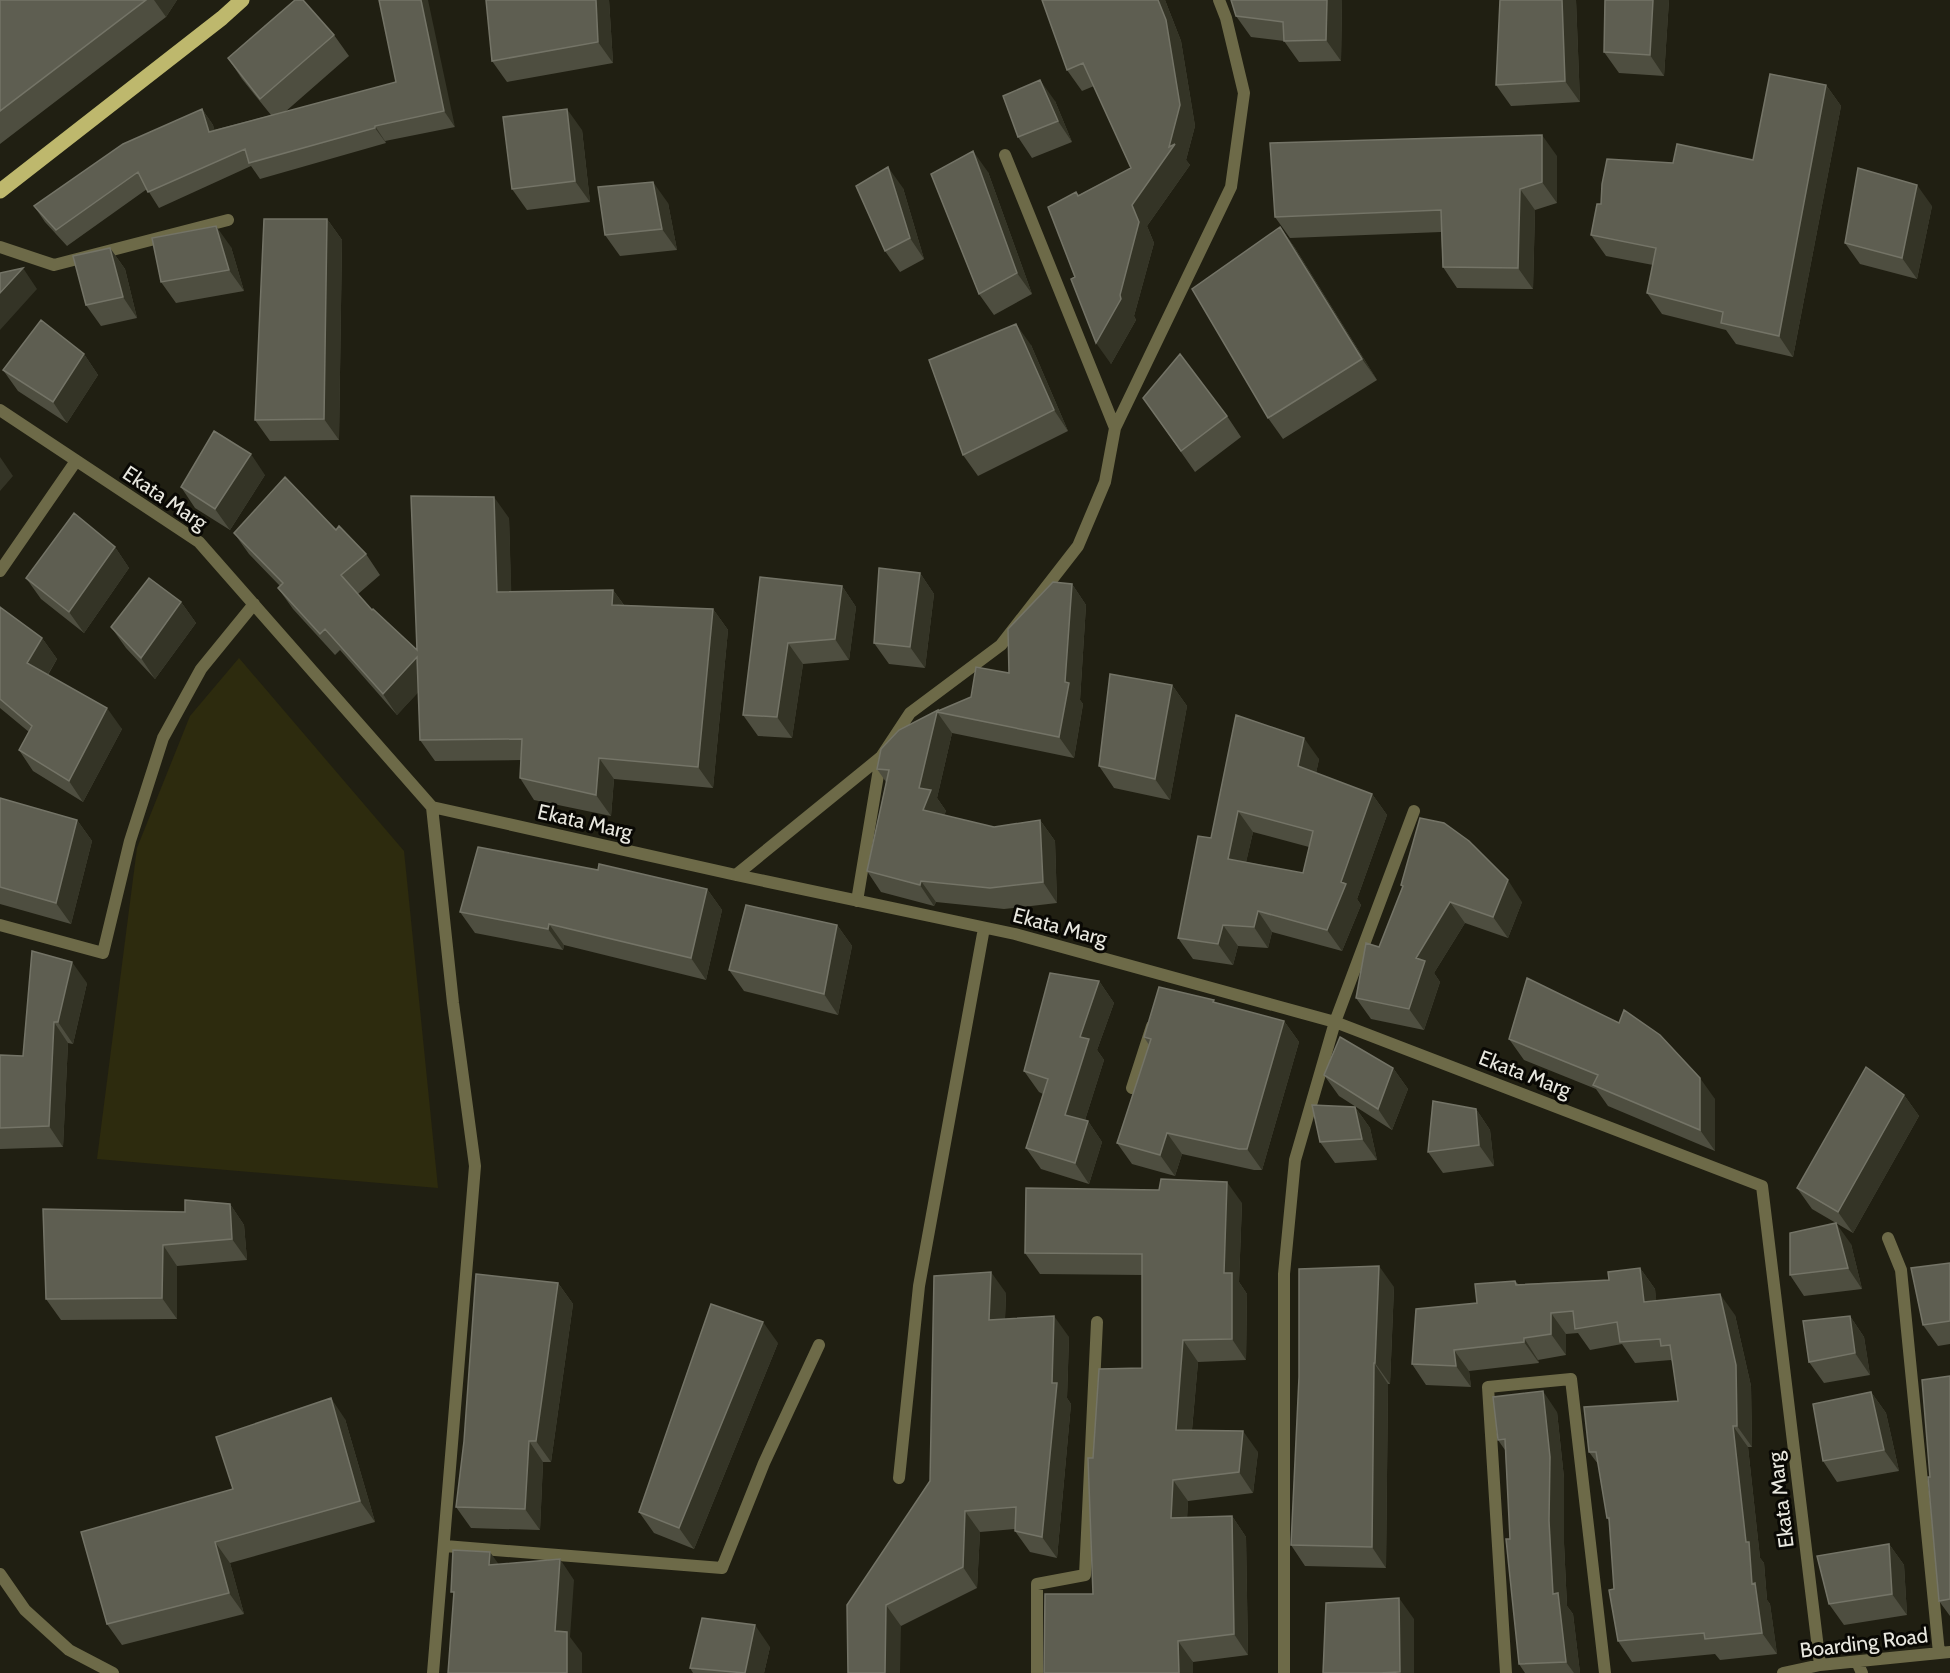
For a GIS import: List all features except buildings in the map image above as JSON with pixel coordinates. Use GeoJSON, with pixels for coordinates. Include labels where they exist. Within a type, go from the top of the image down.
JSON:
{"type":"FeatureCollection","features":[{"type":"Feature","properties":{"kind":"main road"},"geometry":{"type":"LineString","coordinates":[[222,18],[228,0]]}},
{"type":"Feature","properties":{"kind":"main road"},"geometry":{"type":"LineString","coordinates":[[0,191],[242,0]]}},
{"type":"Feature","properties":{"kind":"street"},"geometry":{"type":"LineString","coordinates":[[736,875],[881,758],[910,713],[1001,645],[1078,546],[1105,483],[1115,428],[1231,187],[1244,93],[1227,18],[1219,0]]}},
{"type":"Feature","properties":{"kind":"street"},"geometry":{"type":"LineString","coordinates":[[1005,155],[1115,428]]}},
{"type":"Feature","properties":{"kind":"street"},"geometry":{"type":"LineString","coordinates":[[0,247],[54,265],[228,220]]}},
{"type":"Feature","properties":{"kind":"street","name":"Ekata Marg"},"geometry":{"type":"LineString","coordinates":[[0,410],[199,542],[432,807],[1015,934],[1166,982],[1335,1022],[1762,1186],[1820,1665]]}},
{"type":"Feature","properties":{"kind":"street"},"geometry":{"type":"LineString","coordinates":[[0,571],[76,461]]}},
{"type":"Feature","properties":{"kind":"street"},"geometry":{"type":"LineString","coordinates":[[0,925],[103,953],[129,842],[163,738],[201,669],[254,604]]}},
{"type":"Feature","properties":{"kind":"street"},"geometry":{"type":"LineString","coordinates":[[857,901],[881,758]]}},
{"type":"Feature","properties":{"kind":"street"},"geometry":{"type":"LineString","coordinates":[[432,807],[453,1003],[475,1166],[433,1673]]}},
{"type":"Feature","properties":{"kind":"street"},"geometry":{"type":"LineString","coordinates":[[1284,1673],[1284,1274],[1294,1160],[1335,1022],[1414,811]]}},
{"type":"Feature","properties":{"kind":"street"},"geometry":{"type":"LineString","coordinates":[[899,1478],[919,1286],[984,928]]}},
{"type":"Feature","properties":{"kind":"street"},"geometry":{"type":"LineString","coordinates":[[1132,1088],[1157,1010]]}},
{"type":"Feature","properties":{"kind":"street"},"geometry":{"type":"LineString","coordinates":[[1888,1238],[1901,1270],[1945,1653]]}},
{"type":"Feature","properties":{"kind":"street"},"geometry":{"type":"LineString","coordinates":[[1037,1673],[1037,1584],[1085,1575],[1097,1322]]}},
{"type":"Feature","properties":{"kind":"street"},"geometry":{"type":"LineString","coordinates":[[445,1546],[722,1568],[764,1463],[819,1345]]}},
{"type":"Feature","properties":{"kind":"street"},"geometry":{"type":"LineString","coordinates":[[1506,1673],[1488,1387],[1571,1379],[1605,1673]]}},
{"type":"Feature","properties":{"kind":"street"},"geometry":{"type":"LineString","coordinates":[[0,1574],[25,1610],[69,1650],[114,1673]]}},
{"type":"Feature","properties":{"kind":"street","name":"Boarding Road"},"geometry":{"type":"LineString","coordinates":[[1783,1673],[1820,1665],[1860,1667],[1945,1653]]}},
{"type":"Feature","properties":{"kind":"shaded area"},"geometry":{"type":"Polygon","coordinates":[[[239,658],[404,851],[438,1188],[97,1159],[137,848],[190,716],[239,658]]]}}]}
